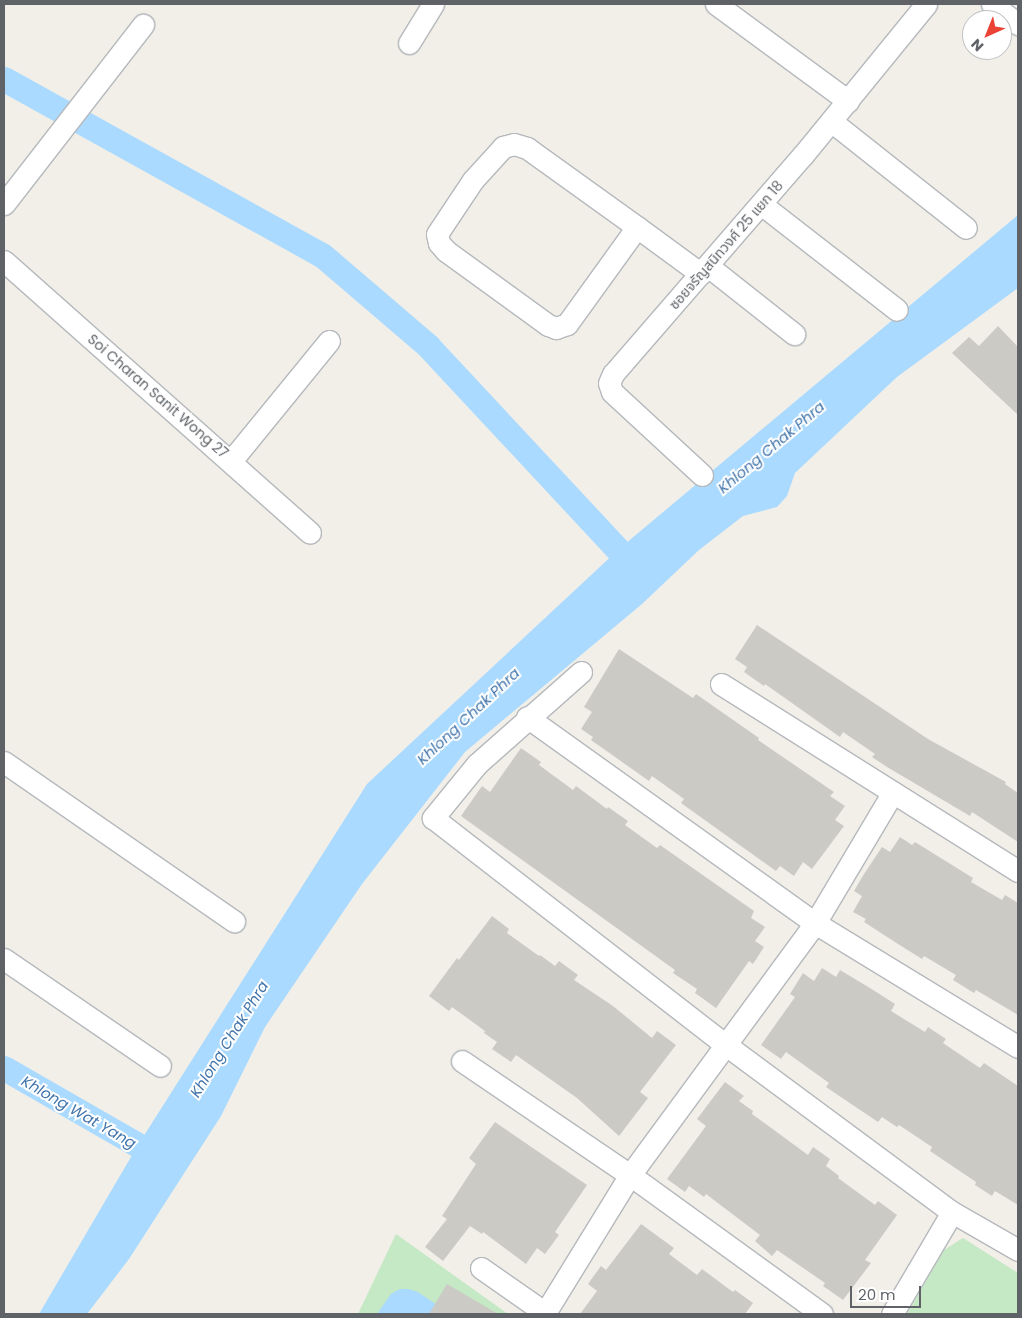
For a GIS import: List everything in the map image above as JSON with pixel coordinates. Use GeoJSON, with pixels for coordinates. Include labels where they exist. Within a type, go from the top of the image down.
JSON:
{"type":"FeatureCollection","features":[{"type":"Feature","properties":{"kind":"street"},"geometry":{"type":"LineString","coordinates":[[409,42],[432,4]]}},
{"type":"Feature","properties":{"kind":"street"},"geometry":{"type":"LineString","coordinates":[[716,4],[848,101]]}},
{"type":"Feature","properties":{"kind":"street","name":"ซอยจรัญสนิทวงศ์ 25 แยก 18"},"geometry":{"type":"LineString","coordinates":[[702,475],[612,392],[609,383],[613,374],[761,204],[848,101],[926,4]]}},
{"type":"Feature","properties":{"kind":"street"},"geometry":{"type":"LineString","coordinates":[[992,4],[1018,24]]}},
{"type":"Feature","properties":{"kind":"street"},"geometry":{"type":"LineString","coordinates":[[4,204],[85,97],[143,25]]}},
{"type":"Feature","properties":{"kind":"street"},"geometry":{"type":"LineString","coordinates":[[831,120],[966,228]]}},
{"type":"Feature","properties":{"kind":"street"},"geometry":{"type":"LineString","coordinates":[[637,227],[567,324],[556,328],[548,325],[446,250],[439,243],[437,234],[473,180],[503,147],[514,144],[527,148],[637,227],[704,270],[794,334]]}},
{"type":"Feature","properties":{"kind":"street"},"geometry":{"type":"LineString","coordinates":[[761,204],[896,310]]}},
{"type":"Feature","properties":{"kind":"street","name":"Soi Charan Sanit Wong 27"},"geometry":{"type":"LineString","coordinates":[[4,261],[310,533]]}},
{"type":"Feature","properties":{"kind":"street"},"geometry":{"type":"LineString","coordinates":[[231,461],[329,341]]}},
{"type":"Feature","properties":{"kind":"street"},"geometry":{"type":"LineString","coordinates":[[581,672],[527,717],[478,764],[433,818],[726,1045],[952,1212],[1018,1250]]}},
{"type":"Feature","properties":{"kind":"street"},"geometry":{"type":"LineString","coordinates":[[721,684],[1018,871]]}},
{"type":"Feature","properties":{"kind":"street"},"geometry":{"type":"LineString","coordinates":[[527,717],[814,923],[1018,1047]]}},
{"type":"Feature","properties":{"kind":"street"},"geometry":{"type":"LineString","coordinates":[[4,762],[234,921]]}},
{"type":"Feature","properties":{"kind":"street"},"geometry":{"type":"LineString","coordinates":[[480,1268],[546,1313],[630,1174],[814,923],[893,792]]}},
{"type":"Feature","properties":{"kind":"street"},"geometry":{"type":"LineString","coordinates":[[4,959],[160,1066]]}},
{"type":"Feature","properties":{"kind":"street"},"geometry":{"type":"LineString","coordinates":[[462,1061],[630,1174],[822,1314]]}},
{"type":"Feature","properties":{"kind":"street"},"geometry":{"type":"LineString","coordinates":[[892,1314],[952,1212]]}},
{"type":"Feature","properties":{"kind":"green space"},"geometry":{"type":"Polygon","coordinates":[[[396,1234],[508,1314],[358,1314],[396,1234]]]}},
{"type":"Feature","properties":{"kind":"green space"},"geometry":{"type":"Polygon","coordinates":[[[963,1238],[1018,1273],[1018,1314],[907,1314],[944,1250],[963,1238]]]}},
{"type":"Feature","properties":{"kind":"water","name":"Khlong Chak Phra"},"geometry":{"type":"Polygon","coordinates":[[[1018,215],[1018,288],[897,377],[795,473],[787,496],[777,507],[743,516],[699,550],[642,604],[465,752],[362,884],[265,1027],[221,1116],[129,1259],[87,1314],[39,1314],[138,1145],[367,784],[619,549],[1018,215]]]}},
{"type":"Feature","properties":{"kind":"water"},"geometry":{"type":"Polygon","coordinates":[[[400,1289],[418,1292],[450,1314],[377,1314],[391,1294],[400,1289]]]}},
{"type":"Feature","properties":{"kind":"building"},"geometry":{"type":"Polygon","coordinates":[[[998,326],[1018,347],[1018,415],[952,353],[969,337],[979,346],[998,326]]]}},
{"type":"Feature","properties":{"kind":"building"},"geometry":{"type":"Polygon","coordinates":[[[757,625],[928,739],[1006,782],[1005,784],[1018,793],[1018,842],[972,812],[970,816],[887,767],[872,757],[875,754],[843,732],[840,737],[765,684],[764,686],[744,672],[747,667],[735,659],[757,625]]]}},
{"type":"Feature","properties":{"kind":"building"},"geometry":{"type":"Polygon","coordinates":[[[619,649],[693,698],[696,694],[759,738],[758,740],[834,792],[830,796],[845,806],[835,820],[844,826],[812,869],[803,862],[794,876],[780,866],[776,871],[681,803],[684,799],[652,776],[649,781],[591,740],[593,737],[581,729],[592,712],[584,707],[619,649]]]}},
{"type":"Feature","properties":{"kind":"building"},"geometry":{"type":"Polygon","coordinates":[[[521,748],[541,762],[539,765],[573,790],[576,786],[607,809],[608,807],[628,821],[625,825],[657,848],[660,845],[754,911],[751,918],[765,927],[755,941],[764,947],[753,964],[749,961],[716,1008],[695,993],[697,989],[673,973],[675,970],[461,816],[482,786],[490,792],[521,748]]]}},
{"type":"Feature","properties":{"kind":"building"},"geometry":{"type":"Polygon","coordinates":[[[900,837],[912,845],[915,842],[973,878],[971,882],[1002,900],[1005,895],[1018,903],[1018,1015],[976,990],[974,993],[953,980],[956,975],[924,956],[922,959],[864,922],[866,919],[853,912],[862,896],[854,891],[864,874],[882,847],[890,852],[900,837]]]}},
{"type":"Feature","properties":{"kind":"building"},"geometry":{"type":"Polygon","coordinates":[[[492,916],[509,929],[507,933],[539,956],[555,966],[559,961],[578,975],[574,980],[613,1006],[652,1038],[657,1031],[676,1045],[640,1092],[648,1098],[619,1136],[577,1098],[516,1055],[511,1062],[492,1049],[497,1042],[484,1033],[485,1031],[452,1007],[449,1011],[429,996],[457,958],[459,960],[492,916]]]}},
{"type":"Feature","properties":{"kind":"building"},"geometry":{"type":"Polygon","coordinates":[[[822,968],[836,977],[840,970],[870,988],[895,1004],[891,1011],[925,1032],[928,1027],[946,1039],[943,1043],[980,1068],[984,1063],[1018,1086],[1018,1205],[995,1191],[992,1196],[975,1185],[976,1182],[930,1151],[932,1147],[899,1125],[897,1127],[882,1117],[878,1122],[826,1087],[829,1083],[786,1052],[781,1059],[761,1045],[795,997],[790,994],[803,973],[814,981],[822,968]]]}},
{"type":"Feature","properties":{"kind":"building"},"geometry":{"type":"Polygon","coordinates":[[[725,1082],[744,1096],[739,1101],[753,1111],[752,1114],[808,1155],[813,1147],[830,1159],[826,1166],[839,1176],[838,1178],[875,1205],[878,1201],[897,1215],[865,1260],[871,1263],[843,1300],[823,1286],[825,1283],[777,1250],[772,1256],[755,1241],[760,1235],[706,1194],[704,1197],[689,1186],[685,1192],[667,1179],[706,1126],[697,1119],[725,1082]]]}},
{"type":"Feature","properties":{"kind":"building"},"geometry":{"type":"Polygon","coordinates":[[[495,1122],[587,1185],[555,1232],[559,1235],[545,1254],[537,1248],[526,1264],[483,1232],[482,1234],[470,1226],[443,1261],[425,1247],[447,1219],[442,1216],[476,1164],[469,1158],[495,1122]]]}},
{"type":"Feature","properties":{"kind":"building"},"geometry":{"type":"Polygon","coordinates":[[[641,1224],[674,1248],[669,1254],[697,1275],[702,1269],[733,1292],[735,1290],[753,1303],[745,1314],[580,1314],[597,1291],[588,1284],[601,1266],[606,1270],[641,1224]]]}},
{"type":"Feature","properties":{"kind":"building"},"geometry":{"type":"Polygon","coordinates":[[[447,1284],[498,1314],[429,1314],[447,1284]]]}},
{"type":"Feature","properties":{"kind":"waterway"},"geometry":{"type":"LineString","coordinates":[[4,79],[322,255],[428,346],[631,564]]}},
{"type":"Feature","properties":{"kind":"waterway","name":"Khlong Wat Yang"},"geometry":{"type":"LineString","coordinates":[[4,1068],[155,1155]]}}]}
